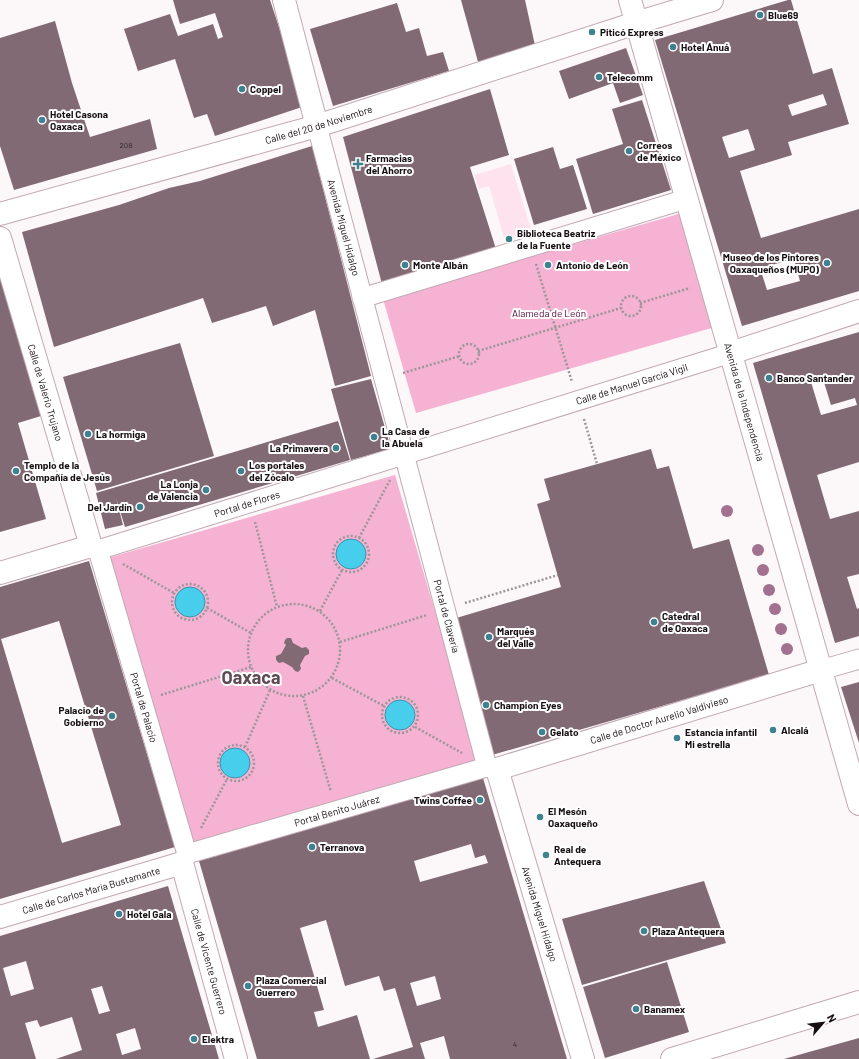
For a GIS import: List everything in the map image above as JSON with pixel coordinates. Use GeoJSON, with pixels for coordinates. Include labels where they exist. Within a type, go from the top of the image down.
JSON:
{"type":"FeatureCollection","features":[{"type":"Feature","properties":{"kind":"street","name":"Avenida Miguel Hidalgo"},"geometry":{"type":"LineString","coordinates":[[284,0],[404,455]]}},
{"type":"Feature","properties":{"kind":"street","name":"Avenida de la Independencia"},"geometry":{"type":"LineString","coordinates":[[630,0],[635,23],[731,353],[859,804]]}},
{"type":"Feature","properties":{"kind":"street","name":"Calle del 20 de Noviembre"},"geometry":{"type":"LineString","coordinates":[[0,214],[316,126],[635,23],[712,0]]}},
{"type":"Feature","properties":{"kind":"street"},"geometry":{"type":"LineString","coordinates":[[362,298],[686,199]]}},
{"type":"Feature","properties":{"kind":"street","name":"Calle de Valerio Trujano"},"geometry":{"type":"LineString","coordinates":[[0,238],[95,548]]}},
{"type":"Feature","properties":{"kind":"street","name":"Calle de Manuel García Vigil"},"geometry":{"type":"LineString","coordinates":[[404,455],[731,353],[859,311]]}},
{"type":"Feature","properties":{"kind":"street","name":"Portal de Flores"},"geometry":{"type":"LineString","coordinates":[[95,548],[250,503],[404,455]]}},
{"type":"Feature","properties":{"kind":"street","name":"Portal de Clavería"},"geometry":{"type":"LineString","coordinates":[[404,455],[492,768]]}},
{"type":"Feature","properties":{"kind":"street"},"geometry":{"type":"LineString","coordinates":[[0,573],[95,548]]}},
{"type":"Feature","properties":{"kind":"street","name":"Portal de Palacio"},"geometry":{"type":"LineString","coordinates":[[95,548],[142,700],[184,859]]}},
{"type":"Feature","properties":{"kind":"street"},"geometry":{"type":"LineString","coordinates":[[821,670],[859,659]]}},
{"type":"Feature","properties":{"kind":"street","name":"Calle de Doctor Aurelio Valdivieso"},"geometry":{"type":"LineString","coordinates":[[492,768],[821,670]]}},
{"type":"Feature","properties":{"kind":"street","name":"Avenida Miguel Hidalgo"},"geometry":{"type":"LineString","coordinates":[[492,768],[583,1059]]}},
{"type":"Feature","properties":{"kind":"street","name":"Portal Benito Juárez"},"geometry":{"type":"LineString","coordinates":[[184,859],[336,811],[492,768]]}},
{"type":"Feature","properties":{"kind":"street","name":"Calle de Carlos María Bustamante"},"geometry":{"type":"LineString","coordinates":[[0,917],[184,859]]}},
{"type":"Feature","properties":{"kind":"street","name":"Calle de Vicente Guerrero"},"geometry":{"type":"LineString","coordinates":[[184,859],[236,1059]]}},
{"type":"Feature","properties":{"kind":"street"},"geometry":{"type":"LineString","coordinates":[[672,1059],[859,1002]]}},
{"type":"Feature","properties":{"kind":"path"},"geometry":{"type":"LineString","coordinates":[[531,247],[597,464]]}},
{"type":"Feature","properties":{"kind":"path"},"geometry":{"type":"LineString","coordinates":[[640,303],[710,282]]}},
{"type":"Feature","properties":{"kind":"path"},"geometry":{"type":"LineString","coordinates":[[633,296],[640,303],[640,309],[633,315],[627,315],[621,308],[622,302],[626,297],[633,296]]}},
{"type":"Feature","properties":{"kind":"path"},"geometry":{"type":"LineString","coordinates":[[478,350],[621,308]]}},
{"type":"Feature","properties":{"kind":"path"},"geometry":{"type":"LineString","coordinates":[[466,344],[472,344],[478,350],[478,357],[473,362],[467,363],[461,359],[460,356],[461,348],[466,344]]}},
{"type":"Feature","properties":{"kind":"path"},"geometry":{"type":"LineString","coordinates":[[384,379],[460,356]]}},
{"type":"Feature","properties":{"kind":"path"},"geometry":{"type":"LineString","coordinates":[[359,538],[404,455]]}},
{"type":"Feature","properties":{"kind":"path"},"geometry":{"type":"LineString","coordinates":[[250,503],[277,607]]}},
{"type":"Feature","properties":{"kind":"path"},"geometry":{"type":"LineString","coordinates":[[349,536],[359,538],[368,546],[369,552],[367,562],[359,571],[348,572],[342,570],[334,562],[333,556],[335,545],[344,537],[349,536]]}},
{"type":"Feature","properties":{"kind":"path"},"geometry":{"type":"LineString","coordinates":[[95,548],[174,593]]}},
{"type":"Feature","properties":{"kind":"path"},"geometry":{"type":"LineString","coordinates":[[320,611],[342,570]]}},
{"type":"Feature","properties":{"kind":"path"},"geometry":{"type":"LineString","coordinates":[[188,584],[199,586],[206,594],[208,600],[207,608],[203,615],[198,619],[192,620],[181,618],[176,615],[172,604],[174,593],[182,585],[188,584]]}},
{"type":"Feature","properties":{"kind":"path"},"geometry":{"type":"LineString","coordinates":[[291,604],[306,605],[320,611],[336,630],[340,642],[341,654],[338,667],[332,678],[314,693],[292,697],[280,695],[270,690],[258,680],[250,667],[247,656],[250,634],[256,622],[266,613],[277,607],[291,604]]}},
{"type":"Feature","properties":{"kind":"path"},"geometry":{"type":"LineString","coordinates":[[207,608],[250,634]]}},
{"type":"Feature","properties":{"kind":"path"},"geometry":{"type":"LineString","coordinates":[[142,700],[250,667]]}},
{"type":"Feature","properties":{"kind":"path"},"geometry":{"type":"LineString","coordinates":[[332,678],[384,706]]}},
{"type":"Feature","properties":{"kind":"path"},"geometry":{"type":"LineString","coordinates":[[245,747],[270,690]]}},
{"type":"Feature","properties":{"kind":"path"},"geometry":{"type":"LineString","coordinates":[[303,696],[336,811]]}},
{"type":"Feature","properties":{"kind":"path"},"geometry":{"type":"LineString","coordinates":[[396,697],[411,700],[418,712],[415,727],[400,734],[390,730],[383,722],[382,711],[384,706],[396,697]]}},
{"type":"Feature","properties":{"kind":"path"},"geometry":{"type":"LineString","coordinates":[[415,727],[492,768]]}},
{"type":"Feature","properties":{"kind":"path"},"geometry":{"type":"LineString","coordinates":[[234,745],[245,747],[252,755],[254,760],[252,771],[249,776],[238,781],[227,779],[219,770],[217,764],[220,753],[224,749],[234,745]]}},
{"type":"Feature","properties":{"kind":"path"},"geometry":{"type":"LineString","coordinates":[[184,859],[227,779]]}},
{"type":"Feature","properties":{"kind":"shaded area"},"geometry":{"type":"Polygon","coordinates":[[[511,164],[532,233],[505,241],[489,186],[479,189],[474,175],[511,164]]]}},
{"type":"Feature","properties":{"kind":"green space","name":"Alameda de León"},"geometry":{"type":"Polygon","coordinates":[[[682,213],[715,327],[416,413],[383,299],[682,213]]]}},
{"type":"Feature","properties":{"kind":"green space"},"geometry":{"type":"Polygon","coordinates":[[[395,475],[479,762],[192,845],[108,558],[395,475]]]}},
{"type":"Feature","properties":{"kind":"water"},"geometry":{"type":"Polygon","coordinates":[[[351,539],[362,543],[366,554],[362,565],[351,569],[340,565],[336,554],[340,543],[351,539]]]}},
{"type":"Feature","properties":{"kind":"water"},"geometry":{"type":"Polygon","coordinates":[[[190,587],[201,591],[205,602],[201,613],[190,617],[179,613],[175,602],[179,591],[190,587]]]}},
{"type":"Feature","properties":{"kind":"water"},"geometry":{"type":"Polygon","coordinates":[[[400,700],[411,704],[415,715],[411,726],[400,730],[389,726],[385,715],[389,704],[400,700]]]}},
{"type":"Feature","properties":{"kind":"water"},"geometry":{"type":"Polygon","coordinates":[[[235,748],[246,752],[250,763],[246,774],[235,778],[224,774],[220,763],[224,752],[235,748]]]}},
{"type":"Feature","properties":{"kind":"building","name":"Coppel"},"geometry":{"type":"Polygon","coordinates":[[[173,0],[270,0],[305,106],[215,136],[207,114],[194,118],[175,59],[138,71],[124,29],[170,14],[178,36],[213,24],[218,39],[223,37],[215,13],[180,24],[173,0]]]}},
{"type":"Feature","properties":{"kind":"building"},"geometry":{"type":"Polygon","coordinates":[[[461,0],[525,0],[536,50],[480,69],[461,0]]]}},
{"type":"Feature","properties":{"kind":"building"},"geometry":{"type":"Polygon","coordinates":[[[791,0],[813,74],[832,68],[849,124],[788,142],[792,155],[740,171],[761,238],[859,209],[859,291],[742,326],[655,40],[791,0]],[[823,94],[788,105],[792,116],[827,105],[823,94]],[[748,129],[722,137],[729,158],[755,150],[748,129]],[[794,259],[760,268],[767,290],[800,281],[794,259]]]}},
{"type":"Feature","properties":{"kind":"building"},"geometry":{"type":"Polygon","coordinates":[[[397,3],[406,32],[419,28],[427,56],[443,52],[449,71],[333,106],[310,29],[397,3]]]}},
{"type":"Feature","properties":{"kind":"building"},"geometry":{"type":"Polygon","coordinates":[[[55,21],[72,83],[90,137],[150,119],[157,149],[14,190],[0,146],[0,38],[55,21]]]}},
{"type":"Feature","properties":{"kind":"building","name":"Telecomm"},"geometry":{"type":"Polygon","coordinates":[[[626,48],[643,95],[620,103],[613,83],[569,99],[559,71],[626,48]]]}},
{"type":"Feature","properties":{"kind":"building"},"geometry":{"type":"Polygon","coordinates":[[[490,89],[509,155],[470,167],[496,249],[382,284],[343,137],[490,89]]]}},
{"type":"Feature","properties":{"kind":"building","name":"Correos de México"},"geometry":{"type":"Polygon","coordinates":[[[642,100],[671,190],[593,214],[576,159],[623,144],[612,109],[642,100]]]}},
{"type":"Feature","properties":{"kind":"building"},"geometry":{"type":"Polygon","coordinates":[[[312,146],[371,376],[335,386],[315,310],[273,326],[266,306],[212,323],[203,298],[54,347],[22,232],[119,205],[169,188],[200,181],[312,146]]]}},
{"type":"Feature","properties":{"kind":"building"},"geometry":{"type":"Polygon","coordinates":[[[553,147],[560,169],[573,165],[587,209],[534,225],[514,159],[553,147]]]}},
{"type":"Feature","properties":{"kind":"building","name":"Templo de la Compañía de Jesús"},"geometry":{"type":"Polygon","coordinates":[[[0,270],[41,416],[18,423],[46,519],[0,532],[0,270]]]}},
{"type":"Feature","properties":{"kind":"building"},"geometry":{"type":"Polygon","coordinates":[[[859,332],[859,462],[817,475],[830,519],[859,511],[859,574],[847,577],[857,609],[859,608],[859,636],[835,643],[753,363],[859,332]],[[823,379],[811,382],[821,415],[857,405],[855,398],[831,405],[823,379]]]}},
{"type":"Feature","properties":{"kind":"building"},"geometry":{"type":"Polygon","coordinates":[[[180,343],[214,456],[97,491],[63,377],[180,343]]]}},
{"type":"Feature","properties":{"kind":"building"},"geometry":{"type":"Polygon","coordinates":[[[371,379],[391,449],[351,460],[331,389],[371,379]]]}},
{"type":"Feature","properties":{"kind":"building","name":"Los portales del Zócalo"},"geometry":{"type":"Polygon","coordinates":[[[338,421],[350,460],[125,527],[116,498],[123,525],[105,529],[96,493],[338,421]]]}},
{"type":"Feature","properties":{"kind":"building","name":"Catedral de Oaxaca"},"geometry":{"type":"Polygon","coordinates":[[[651,449],[657,469],[669,466],[693,549],[729,539],[769,675],[492,755],[453,619],[561,587],[537,504],[550,500],[544,479],[651,449]]]}},
{"type":"Feature","properties":{"kind":"building","name":"Palacio de Gobierno"},"geometry":{"type":"Polygon","coordinates":[[[89,561],[175,847],[0,899],[0,587],[89,561]],[[59,621],[1,639],[62,843],[121,825],[59,621]]]}},
{"type":"Feature","properties":{"kind":"building"},"geometry":{"type":"Polygon","coordinates":[[[287,638],[291,638],[293,643],[302,648],[306,647],[309,650],[309,654],[305,656],[300,665],[301,669],[298,672],[283,662],[279,663],[276,660],[276,656],[281,654],[286,645],[284,643],[287,638]]]}},
{"type":"Feature","properties":{"kind":"building"},"geometry":{"type":"Polygon","coordinates":[[[859,682],[859,743],[841,687],[859,682]]]}},
{"type":"Feature","properties":{"kind":"building"},"geometry":{"type":"Polygon","coordinates":[[[483,778],[567,1059],[450,1059],[444,1036],[420,1043],[425,1059],[373,1059],[413,1047],[395,988],[384,991],[379,976],[345,986],[326,920],[300,928],[324,1010],[314,1012],[318,1027],[357,1015],[370,1059],[257,1059],[199,861],[483,778]],[[471,844],[414,861],[420,882],[488,863],[485,855],[475,858],[471,844]],[[435,976],[410,983],[417,1006],[441,999],[435,976]]]}},
{"type":"Feature","properties":{"kind":"building","name":"Plaza Antequera"},"geometry":{"type":"Polygon","coordinates":[[[704,881],[726,943],[582,985],[562,919],[704,881]]]}},
{"type":"Feature","properties":{"kind":"building"},"geometry":{"type":"Polygon","coordinates":[[[168,886],[219,1059],[56,1059],[82,1050],[72,1017],[40,1027],[37,1020],[25,1023],[36,1059],[0,1059],[0,936],[168,886]],[[26,961],[3,968],[11,996],[34,989],[26,961]],[[102,986],[91,989],[99,1014],[110,1011],[102,986]],[[135,1028],[116,1034],[122,1055],[141,1049],[135,1028]]]}},
{"type":"Feature","properties":{"kind":"building","name":"Banamex"},"geometry":{"type":"Polygon","coordinates":[[[667,962],[689,1032],[605,1058],[583,987],[667,962]]]}},
{"type":"Feature","properties":{"kind":"building"},"geometry":{"type":"Polygon","coordinates":[[[859,1038],[859,1059],[784,1059],[859,1038]]]}},
{"type":"Feature","properties":{"kind":"place","name":"Blue69"},"geometry":{"type":"Point","coordinates":[760,15]}},
{"type":"Feature","properties":{"kind":"place","name":"Piticó Express"},"geometry":{"type":"Point","coordinates":[592,32]}},
{"type":"Feature","properties":{"kind":"place","name":"Hotel Ánuá"},"geometry":{"type":"Point","coordinates":[673,47]}},
{"type":"Feature","properties":{"kind":"place","name":"Telecomm"},"geometry":{"type":"Point","coordinates":[599,77]}},
{"type":"Feature","properties":{"kind":"place","name":"Coppel"},"geometry":{"type":"Point","coordinates":[242,89]}},
{"type":"Feature","properties":{"kind":"place","name":"Hotel Casona Oaxaca"},"geometry":{"type":"Point","coordinates":[42,120]}},
{"type":"Feature","properties":{"kind":"place","name":"Correos de México"},"geometry":{"type":"Point","coordinates":[629,151]}},
{"type":"Feature","properties":{"kind":"place","name":"Farmacias del Ahorro"},"geometry":{"type":"Point","coordinates":[358,164]}},
{"type":"Feature","properties":{"kind":"place","name":"Biblioteca Beatriz de la Fuente"},"geometry":{"type":"Point","coordinates":[509,239]}},
{"type":"Feature","properties":{"kind":"place","name":"Museo de los Pintores Oaxaqueños (MUPO)"},"geometry":{"type":"Point","coordinates":[827,263]}},
{"type":"Feature","properties":{"kind":"place","name":"Monte Albán"},"geometry":{"type":"Point","coordinates":[405,265]}},
{"type":"Feature","properties":{"kind":"place","name":"Antonio de León"},"geometry":{"type":"Point","coordinates":[548,265]}},
{"type":"Feature","properties":{"kind":"place","name":"Banco Santander"},"geometry":{"type":"Point","coordinates":[769,378]}},
{"type":"Feature","properties":{"kind":"place","name":"La hormiga"},"geometry":{"type":"Point","coordinates":[88,434]}},
{"type":"Feature","properties":{"kind":"place","name":"La Casa de la Abuela"},"geometry":{"type":"Point","coordinates":[374,437]}},
{"type":"Feature","properties":{"kind":"place","name":"La Primavera"},"geometry":{"type":"Point","coordinates":[336,448]}},
{"type":"Feature","properties":{"kind":"place","name":"Templo de la Compañía de Jesús"},"geometry":{"type":"Point","coordinates":[16,471]}},
{"type":"Feature","properties":{"kind":"place","name":"Los portales del Zócalo"},"geometry":{"type":"Point","coordinates":[241,471]}},
{"type":"Feature","properties":{"kind":"place","name":"La Lonja de Valencia"},"geometry":{"type":"Point","coordinates":[206,490]}},
{"type":"Feature","properties":{"kind":"place","name":"Del Jardín"},"geometry":{"type":"Point","coordinates":[140,507]}},
{"type":"Feature","properties":{"kind":"place","name":"Catedral de Oaxaca"},"geometry":{"type":"Point","coordinates":[654,622]}},
{"type":"Feature","properties":{"kind":"place","name":"Marqués del Valle"},"geometry":{"type":"Point","coordinates":[489,637]}},
{"type":"Feature","properties":{"kind":"place","name":"Champion Eyes"},"geometry":{"type":"Point","coordinates":[486,705]}},
{"type":"Feature","properties":{"kind":"place","name":"Palacio de Gobierno"},"geometry":{"type":"Point","coordinates":[112,716]}},
{"type":"Feature","properties":{"kind":"place","name":"Alcalá"},"geometry":{"type":"Point","coordinates":[773,730]}},
{"type":"Feature","properties":{"kind":"place","name":"Gelato"},"geometry":{"type":"Point","coordinates":[542,732]}},
{"type":"Feature","properties":{"kind":"place","name":"Estancia infantil Mi estrella"},"geometry":{"type":"Point","coordinates":[677,738]}},
{"type":"Feature","properties":{"kind":"place","name":"Twins Coffee"},"geometry":{"type":"Point","coordinates":[480,800]}},
{"type":"Feature","properties":{"kind":"place","name":"El Mesón Oaxaqueño"},"geometry":{"type":"Point","coordinates":[540,817]}},
{"type":"Feature","properties":{"kind":"place","name":"Terranova"},"geometry":{"type":"Point","coordinates":[312,847]}},
{"type":"Feature","properties":{"kind":"place","name":"Real de Antequera"},"geometry":{"type":"Point","coordinates":[546,855]}},
{"type":"Feature","properties":{"kind":"place","name":"Hotel Gala"},"geometry":{"type":"Point","coordinates":[119,914]}},
{"type":"Feature","properties":{"kind":"place","name":"Plaza Antequera"},"geometry":{"type":"Point","coordinates":[644,931]}},
{"type":"Feature","properties":{"kind":"place","name":"Plaza Comercial Guerrero"},"geometry":{"type":"Point","coordinates":[248,986]}},
{"type":"Feature","properties":{"kind":"place","name":"Banamex"},"geometry":{"type":"Point","coordinates":[636,1009]}},
{"type":"Feature","properties":{"kind":"place","name":"Elektra"},"geometry":{"type":"Point","coordinates":[194,1039]}},
{"type":"Feature","properties":{"kind":"district","name":"Oaxaca"},"geometry":{"type":"Point","coordinates":[251,677]}}]}
